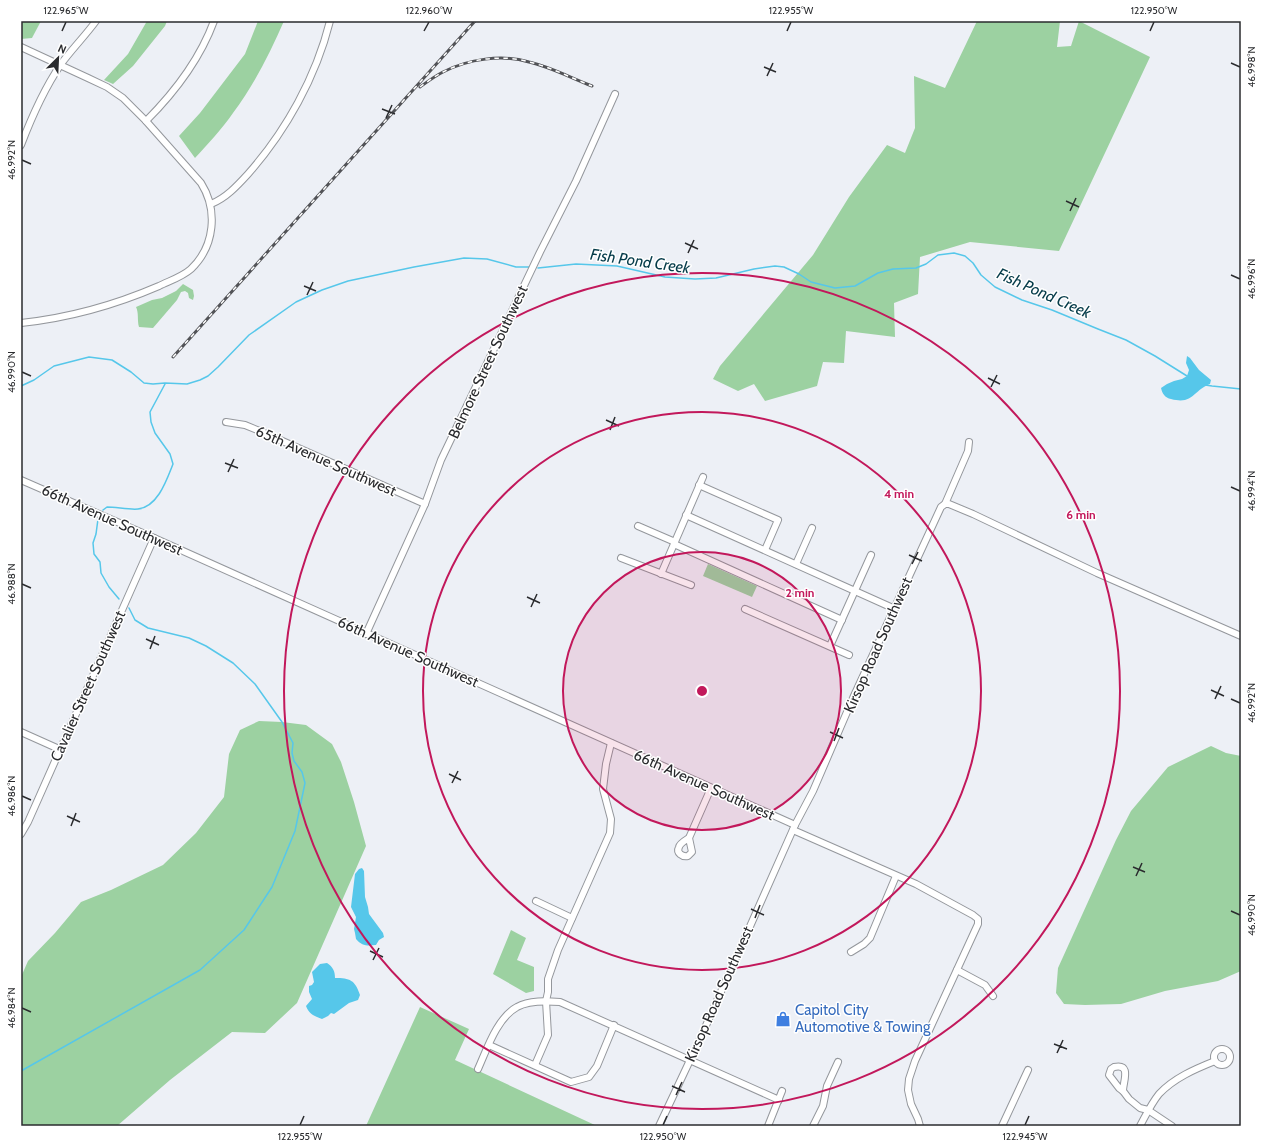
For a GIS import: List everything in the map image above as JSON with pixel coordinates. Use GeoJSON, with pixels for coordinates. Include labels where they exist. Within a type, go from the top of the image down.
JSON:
{"type":"FeatureCollection","features":[{"type":"Feature","properties":{"kind":"street"},"geometry":{"type":"LineString","coordinates":[[21,144],[46,88],[61,65],[96,21]]}},
{"type":"Feature","properties":{"kind":"street"},"geometry":{"type":"LineString","coordinates":[[146,121],[185,75],[204,43],[214,21]]}},
{"type":"Feature","properties":{"kind":"street"},"geometry":{"type":"LineString","coordinates":[[210,204],[224,198],[240,182],[266,152],[281,130],[304,90],[313,70],[330,21]]}},
{"type":"Feature","properties":{"kind":"street"},"geometry":{"type":"LineString","coordinates":[[21,47],[113,91],[132,106],[201,183],[210,204],[212,221],[211,232],[206,248],[200,259],[191,269],[180,276],[135,296],[102,307],[53,319],[21,323]]}},
{"type":"Feature","properties":{"kind":"street","name":"Belmore Street Southwest"},"geometry":{"type":"LineString","coordinates":[[366,634],[425,504],[441,460],[540,252],[573,188],[615,94]]}},
{"type":"Feature","properties":{"kind":"street","name":"65th Avenue Southwest"},"geometry":{"type":"LineString","coordinates":[[226,422],[245,425],[262,432],[425,504]]}},
{"type":"Feature","properties":{"kind":"street","name":"Kirsop Road Southwest"},"geometry":{"type":"LineString","coordinates":[[658,1126],[690,1060],[794,828],[813,791],[853,698],[895,609],[939,509],[945,504],[968,451],[969,442]]}},
{"type":"Feature","properties":{"kind":"street"},"geometry":{"type":"LineString","coordinates":[[661,574],[703,477]]}},
{"type":"Feature","properties":{"kind":"street","name":"66th Avenue Southwest"},"geometry":{"type":"LineString","coordinates":[[21,480],[154,538],[711,788],[896,876],[916,884],[974,915],[978,919],[978,924],[957,970]]}},
{"type":"Feature","properties":{"kind":"street"},"geometry":{"type":"LineString","coordinates":[[700,485],[778,520],[765,550]]}},
{"type":"Feature","properties":{"kind":"street"},"geometry":{"type":"LineString","coordinates":[[945,504],[973,514],[1099,574],[1241,636]]}},
{"type":"Feature","properties":{"kind":"street"},"geometry":{"type":"LineString","coordinates":[[686,515],[895,609]]}},
{"type":"Feature","properties":{"kind":"street"},"geometry":{"type":"LineString","coordinates":[[638,526],[842,620]]}},
{"type":"Feature","properties":{"kind":"street"},"geometry":{"type":"LineString","coordinates":[[796,564],[812,528]]}},
{"type":"Feature","properties":{"kind":"street","name":"Cavalier Street Southwest"},"geometry":{"type":"LineString","coordinates":[[21,834],[28,822],[59,749],[154,538]]}},
{"type":"Feature","properties":{"kind":"street"},"geometry":{"type":"LineString","coordinates":[[830,646],[871,554]]}},
{"type":"Feature","properties":{"kind":"street"},"geometry":{"type":"LineString","coordinates":[[621,558],[691,585]]}},
{"type":"Feature","properties":{"kind":"street"},"geometry":{"type":"LineString","coordinates":[[745,609],[849,655]]}},
{"type":"Feature","properties":{"kind":"street"},"geometry":{"type":"LineString","coordinates":[[21,732],[59,749]]}},
{"type":"Feature","properties":{"kind":"street"},"geometry":{"type":"LineString","coordinates":[[535,1065],[548,1035],[546,1001],[548,979],[558,950],[610,833],[611,819],[603,789],[606,764],[611,743]]}},
{"type":"Feature","properties":{"kind":"street"},"geometry":{"type":"LineString","coordinates":[[689,838],[711,788]]}},
{"type":"Feature","properties":{"kind":"street"},"geometry":{"type":"LineString","coordinates":[[21,819],[28,822]]}},
{"type":"Feature","properties":{"kind":"street"},"geometry":{"type":"LineString","coordinates":[[851,952],[870,938],[896,876]]}},
{"type":"Feature","properties":{"kind":"street"},"geometry":{"type":"LineString","coordinates":[[536,901],[572,918]]}},
{"type":"Feature","properties":{"kind":"street"},"geometry":{"type":"LineString","coordinates":[[920,1126],[911,1104],[908,1090],[910,1073],[957,970],[985,985],[993,996]]}},
{"type":"Feature","properties":{"kind":"street"},"geometry":{"type":"LineString","coordinates":[[478,1069],[503,1018],[518,1006],[533,1002],[560,1002],[779,1100]]}},
{"type":"Feature","properties":{"kind":"street"},"geometry":{"type":"LineString","coordinates":[[489,1045],[571,1082],[589,1076],[597,1066],[614,1025]]}},
{"type":"Feature","properties":{"kind":"street"},"geometry":{"type":"LineString","coordinates":[[1140,1126],[1148,1110],[1159,1095],[1170,1084],[1188,1073],[1215,1061]]}},
{"type":"Feature","properties":{"kind":"street"},"geometry":{"type":"LineString","coordinates":[[813,1126],[823,1106],[827,1086],[838,1062]]}},
{"type":"Feature","properties":{"kind":"street"},"geometry":{"type":"LineString","coordinates":[[1002,1126],[1028,1070]]}},
{"type":"Feature","properties":{"kind":"street"},"geometry":{"type":"LineString","coordinates":[[768,1126],[782,1091]]}},
{"type":"Feature","properties":{"kind":"street"},"geometry":{"type":"LineString","coordinates":[[1123,1092],[1140,1108],[1148,1110],[1172,1126]]}},
{"type":"Feature","properties":{"kind":"street"},"geometry":{"type":"LineString","coordinates":[[903,1106],[911,1104]]}},
{"type":"Feature","properties":{"kind":"green space"},"geometry":{"type":"Polygon","coordinates":[[[21,21],[41,21],[32,38],[21,39],[21,21]]]}},
{"type":"Feature","properties":{"kind":"green space"},"geometry":{"type":"Polygon","coordinates":[[[147,21],[167,21],[165,26],[133,66],[113,84],[104,80],[128,54],[147,21]]]}},
{"type":"Feature","properties":{"kind":"green space"},"geometry":{"type":"Polygon","coordinates":[[[258,21],[284,21],[255,80],[241,102],[224,125],[195,158],[179,136],[200,113],[245,54],[258,21]]]}},
{"type":"Feature","properties":{"kind":"green space"},"geometry":{"type":"Polygon","coordinates":[[[977,21],[1060,21],[1057,47],[1071,46],[1079,21],[1150,57],[1059,251],[970,242],[920,257],[918,294],[894,303],[895,337],[846,331],[844,363],[823,362],[817,386],[765,401],[754,384],[738,391],[713,379],[720,366],[813,255],[849,197],[887,145],[905,153],[915,128],[914,76],[945,88],[977,21]]]}},
{"type":"Feature","properties":{"kind":"green space"},"geometry":{"type":"Polygon","coordinates":[[[183,284],[193,290],[193,300],[189,298],[188,293],[185,291],[181,292],[177,300],[153,328],[139,327],[136,307],[152,300],[162,298],[176,291],[183,284]]]}},
{"type":"Feature","properties":{"kind":"green space"},"geometry":{"type":"Polygon","coordinates":[[[708,564],[757,586],[752,597],[703,576],[708,564]]]}},
{"type":"Feature","properties":{"kind":"green space"},"geometry":{"type":"Polygon","coordinates":[[[259,721],[306,725],[332,744],[341,762],[366,846],[297,1003],[265,1033],[232,1032],[170,1080],[117,1126],[21,1126],[21,977],[28,961],[55,933],[81,902],[111,890],[163,865],[196,833],[224,797],[229,754],[240,730],[259,721]]]}},
{"type":"Feature","properties":{"kind":"green space"},"geometry":{"type":"Polygon","coordinates":[[[1211,746],[1226,753],[1241,756],[1241,971],[1218,981],[1165,991],[1121,1004],[1064,1004],[1056,993],[1058,968],[1116,840],[1131,811],[1168,767],[1211,746]]]}},
{"type":"Feature","properties":{"kind":"green space"},"geometry":{"type":"Polygon","coordinates":[[[511,930],[526,938],[517,960],[534,967],[534,991],[526,993],[493,974],[511,930]]]}},
{"type":"Feature","properties":{"kind":"green space"},"geometry":{"type":"Polygon","coordinates":[[[420,1007],[469,1029],[455,1060],[597,1126],[366,1126],[420,1007]]]}},
{"type":"Feature","properties":{"kind":"water"},"geometry":{"type":"Polygon","coordinates":[[[1187,356],[1199,370],[1211,380],[1210,384],[1193,396],[1184,400],[1167,398],[1162,392],[1161,388],[1187,376],[1189,370],[1186,363],[1187,356]]]}},
{"type":"Feature","properties":{"kind":"water"},"geometry":{"type":"Polygon","coordinates":[[[362,868],[364,871],[365,897],[369,914],[383,933],[384,937],[379,940],[376,945],[360,943],[356,939],[354,929],[356,917],[351,907],[355,874],[362,868]]]}},
{"type":"Feature","properties":{"kind":"water"},"geometry":{"type":"Polygon","coordinates":[[[327,963],[333,969],[335,978],[348,979],[354,983],[360,995],[358,1000],[349,1003],[334,1014],[331,1013],[322,1019],[312,1014],[306,1006],[312,999],[309,992],[309,986],[314,982],[312,972],[320,964],[327,963]]]}},
{"type":"Feature","properties":{"kind":"waterway","name":"Fish Pond Creek"},"geometry":{"type":"LineString","coordinates":[[538,268],[576,264],[617,266],[665,277],[695,279],[716,278],[754,269],[775,266],[784,267],[811,282],[835,288],[855,286],[878,273],[893,269],[916,268],[926,264],[938,255],[954,253],[965,256],[973,263],[981,275],[995,287],[1022,300],[1052,310],[1126,340],[1187,376]]}},
{"type":"Feature","properties":{"kind":"waterway","name":"Fish Pond Creek"},"geometry":{"type":"LineString","coordinates":[[21,386],[34,380],[54,366],[89,357],[112,360],[131,372],[144,383],[187,384],[208,376],[249,335],[296,302],[322,290],[348,281],[464,258],[487,259],[516,267],[529,267]]}},
{"type":"Feature","properties":{"kind":"waterway"},"geometry":{"type":"LineString","coordinates":[[103,510],[107,507],[135,509],[145,507],[156,498],[165,484],[173,464],[170,454],[155,433],[151,422],[150,412],[165,384]]}},
{"type":"Feature","properties":{"kind":"waterway","name":"Fish Pond Creek"},"geometry":{"type":"LineString","coordinates":[[1205,385],[1241,389]]}},
{"type":"Feature","properties":{"kind":"waterway"},"geometry":{"type":"LineString","coordinates":[[98,519],[93,543],[94,554],[100,562],[101,573],[109,587],[119,599]]}},
{"type":"Feature","properties":{"kind":"waterway"},"geometry":{"type":"LineString","coordinates":[[21,1071],[200,970],[244,930],[272,887],[295,831],[305,783],[302,772],[294,761],[292,753],[293,743],[282,722],[255,684],[233,663],[206,646],[189,638],[148,628],[135,620],[129,608]]}},
{"type":"Feature","properties":{"kind":"railway"},"geometry":{"type":"LineString","coordinates":[[173,357],[475,21]]}},
{"type":"Feature","properties":{"kind":"railway"},"geometry":{"type":"LineString","coordinates":[[420,87],[437,75],[463,64],[497,58],[508,58],[537,64],[592,86]]}},
{"type":"Feature","properties":{"kind":"place","name":"Capitol City Automotive & Towing"},"geometry":{"type":"Point","coordinates":[783,1019]}}]}
